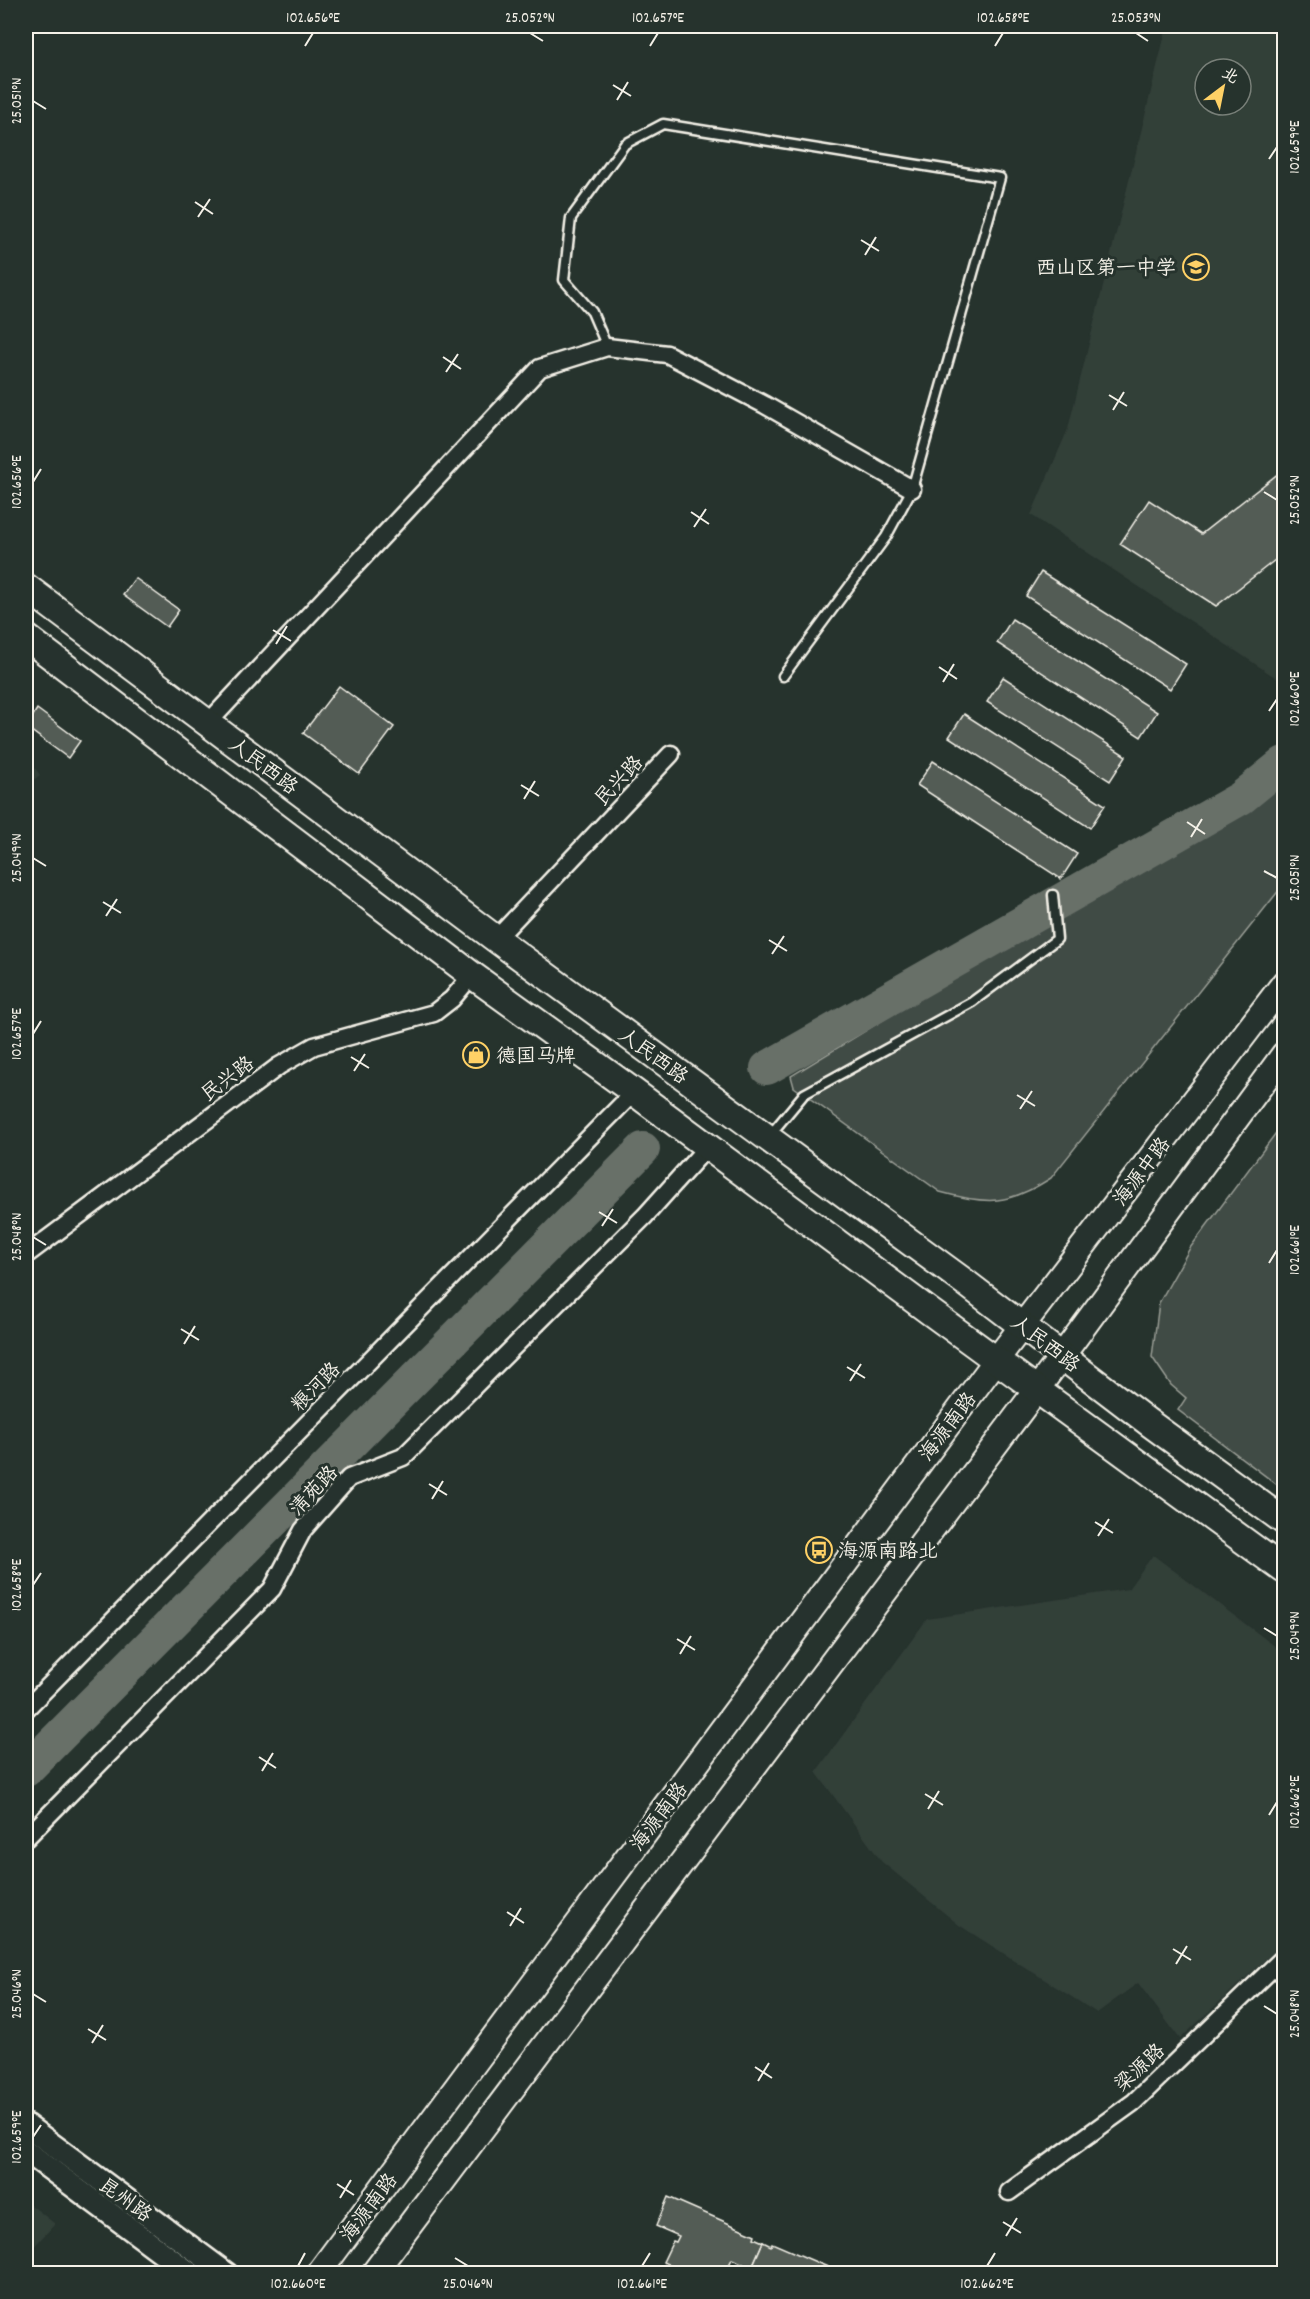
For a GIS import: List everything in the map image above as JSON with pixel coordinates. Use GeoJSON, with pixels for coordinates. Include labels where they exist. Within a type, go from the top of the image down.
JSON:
{"type":"FeatureCollection","features":[{"type":"Feature","properties":{"kind":"main road","name":"人民西路"},"geometry":{"type":"LineString","coordinates":[[26,587],[496,939],[1023,1325],[1148,1422],[1284,1521]]}},
{"type":"Feature","properties":{"kind":"main road"},"geometry":{"type":"LineString","coordinates":[[26,637],[472,975],[1284,1570]]}},
{"type":"Feature","properties":{"kind":"main road","name":"海源中路"},"geometry":{"type":"LineString","coordinates":[[997,1359],[1284,983]]}},
{"type":"Feature","properties":{"kind":"main road"},"geometry":{"type":"LineString","coordinates":[[373,2274],[1037,1390],[1284,1054]]}},
{"type":"Feature","properties":{"kind":"main road","name":"海源南路"},"geometry":{"type":"LineString","coordinates":[[318,2274],[997,1359]]}},
{"type":"Feature","properties":{"kind":"street"},"geometry":{"type":"LineString","coordinates":[[208,723],[540,368],[608,346],[667,354],[765,405],[912,489]]}},
{"type":"Feature","properties":{"kind":"street","name":"民兴路"},"geometry":{"type":"LineString","coordinates":[[496,939],[671,754]]}},
{"type":"Feature","properties":{"kind":"street","name":"民兴路"},"geometry":{"type":"LineString","coordinates":[[26,1255],[279,1066],[314,1046],[434,1013],[452,999],[472,975]]}},
{"type":"Feature","properties":{"kind":"street","name":"粮河路"},"geometry":{"type":"LineString","coordinates":[[26,1709],[634,1092]]}},
{"type":"Feature","properties":{"kind":"street","name":"清苑路"},"geometry":{"type":"LineString","coordinates":[[26,1838],[272,1589],[303,1530],[349,1478],[403,1457],[645,1216],[707,1147]]}},
{"type":"Feature","properties":{"kind":"street","name":"梁源路"},"geometry":{"type":"LineString","coordinates":[[1009,2192],[1134,2102],[1284,1958]]}},
{"type":"Feature","properties":{"kind":"street","name":"昆州路"},"geometry":{"type":"LineString","coordinates":[[26,2125],[227,2274]]}},
{"type":"Feature","properties":{"kind":"street","name":"昆州路"},"geometry":{"type":"LineString","coordinates":[[26,2151],[191,2274]]}},
{"type":"Feature","properties":{"kind":"lane"},"geometry":{"type":"LineString","coordinates":[[608,346],[592,312],[564,280],[571,218],[626,144],[663,124],[1000,178],[912,489],[886,537],[783,676]]}},
{"type":"Feature","properties":{"kind":"lane"},"geometry":{"type":"LineString","coordinates":[[768,1138],[804,1094],[972,1002],[1057,939],[1053,895]]}},
{"type":"Feature","properties":{"kind":"shaded area","name":"西山区第一中学"},"geometry":{"type":"Polygon","coordinates":[[[1167,26],[1284,26],[1284,683],[1031,515],[1068,429],[1167,26]]]}},
{"type":"Feature","properties":{"kind":"shaded area"},"geometry":{"type":"Polygon","coordinates":[[[26,756],[40,775],[26,786],[26,756]]]}},
{"type":"Feature","properties":{"kind":"shaded area"},"geometry":{"type":"Polygon","coordinates":[[[1284,771],[1284,884],[1051,1178],[1023,1193],[997,1200],[971,1199],[940,1192],[794,1087],[791,1076],[1254,795],[1284,771]]]}},
{"type":"Feature","properties":{"kind":"shaded area"},"geometry":{"type":"Polygon","coordinates":[[[1284,1122],[1284,1490],[1178,1410],[1186,1398],[1171,1385],[1152,1357],[1159,1303],[1190,1248],[1284,1122]]]}},
{"type":"Feature","properties":{"kind":"shaded area"},"geometry":{"type":"Polygon","coordinates":[[[1153,1555],[1284,1653],[1284,1942],[1180,2039],[1138,1983],[1097,2013],[959,1925],[882,1862],[816,1772],[927,1619],[1128,1589],[1153,1555]]]}},
{"type":"Feature","properties":{"kind":"shaded area"},"geometry":{"type":"Polygon","coordinates":[[[26,2201],[55,2224],[26,2255],[26,2201]]]}},
{"type":"Feature","properties":{"kind":"building"},"geometry":{"type":"Polygon","coordinates":[[[1284,469],[1284,553],[1216,606],[1120,544],[1149,500],[1201,534],[1284,469]]]}},
{"type":"Feature","properties":{"kind":"building"},"geometry":{"type":"Polygon","coordinates":[[[1041,572],[1186,664],[1170,689],[1026,596],[1041,572]]]}},
{"type":"Feature","properties":{"kind":"building"},"geometry":{"type":"Polygon","coordinates":[[[135,578],[179,610],[167,627],[123,595],[135,578]]]}},
{"type":"Feature","properties":{"kind":"building"},"geometry":{"type":"Polygon","coordinates":[[[1012,619],[1157,712],[1141,737],[997,643],[1012,619]]]}},
{"type":"Feature","properties":{"kind":"building"},"geometry":{"type":"Polygon","coordinates":[[[1003,677],[1126,756],[1110,781],[987,702],[1003,677]]]}},
{"type":"Feature","properties":{"kind":"building"},"geometry":{"type":"Polygon","coordinates":[[[339,686],[394,727],[359,774],[303,733],[339,686]]]}},
{"type":"Feature","properties":{"kind":"building"},"geometry":{"type":"Polygon","coordinates":[[[37,709],[80,741],[68,758],[26,727],[37,709]]]}},
{"type":"Feature","properties":{"kind":"building"},"geometry":{"type":"Polygon","coordinates":[[[964,714],[1105,805],[1090,828],[949,737],[964,714]]]}},
{"type":"Feature","properties":{"kind":"building"},"geometry":{"type":"Polygon","coordinates":[[[933,761],[1077,854],[1061,879],[917,785],[933,761]]]}},
{"type":"Feature","properties":{"kind":"building"},"geometry":{"type":"Polygon","coordinates":[[[668,2197],[755,2235],[754,2238],[763,2242],[752,2267],[732,2259],[729,2274],[689,2274],[663,2262],[673,2241],[676,2242],[679,2236],[656,2226],[668,2197]]]}},
{"type":"Feature","properties":{"kind":"building"},"geometry":{"type":"Polygon","coordinates":[[[763,2242],[771,2246],[772,2243],[844,2274],[766,2274],[752,2267],[763,2242]]]}},
{"type":"Feature","properties":{"kind":"waterway"},"geometry":{"type":"LineString","coordinates":[[767,1068],[1241,798],[1284,763]]}},
{"type":"Feature","properties":{"kind":"waterway"},"geometry":{"type":"LineString","coordinates":[[26,1770],[643,1149]]}},
{"type":"Feature","properties":{"kind":"place","name":"西山区第一中学"},"geometry":{"type":"Point","coordinates":[1196,267]}},
{"type":"Feature","properties":{"kind":"place","name":"德国马牌"},"geometry":{"type":"Point","coordinates":[476,1055]}},
{"type":"Feature","properties":{"kind":"place","name":"海源南路北"},"geometry":{"type":"Point","coordinates":[819,1550]}}]}
